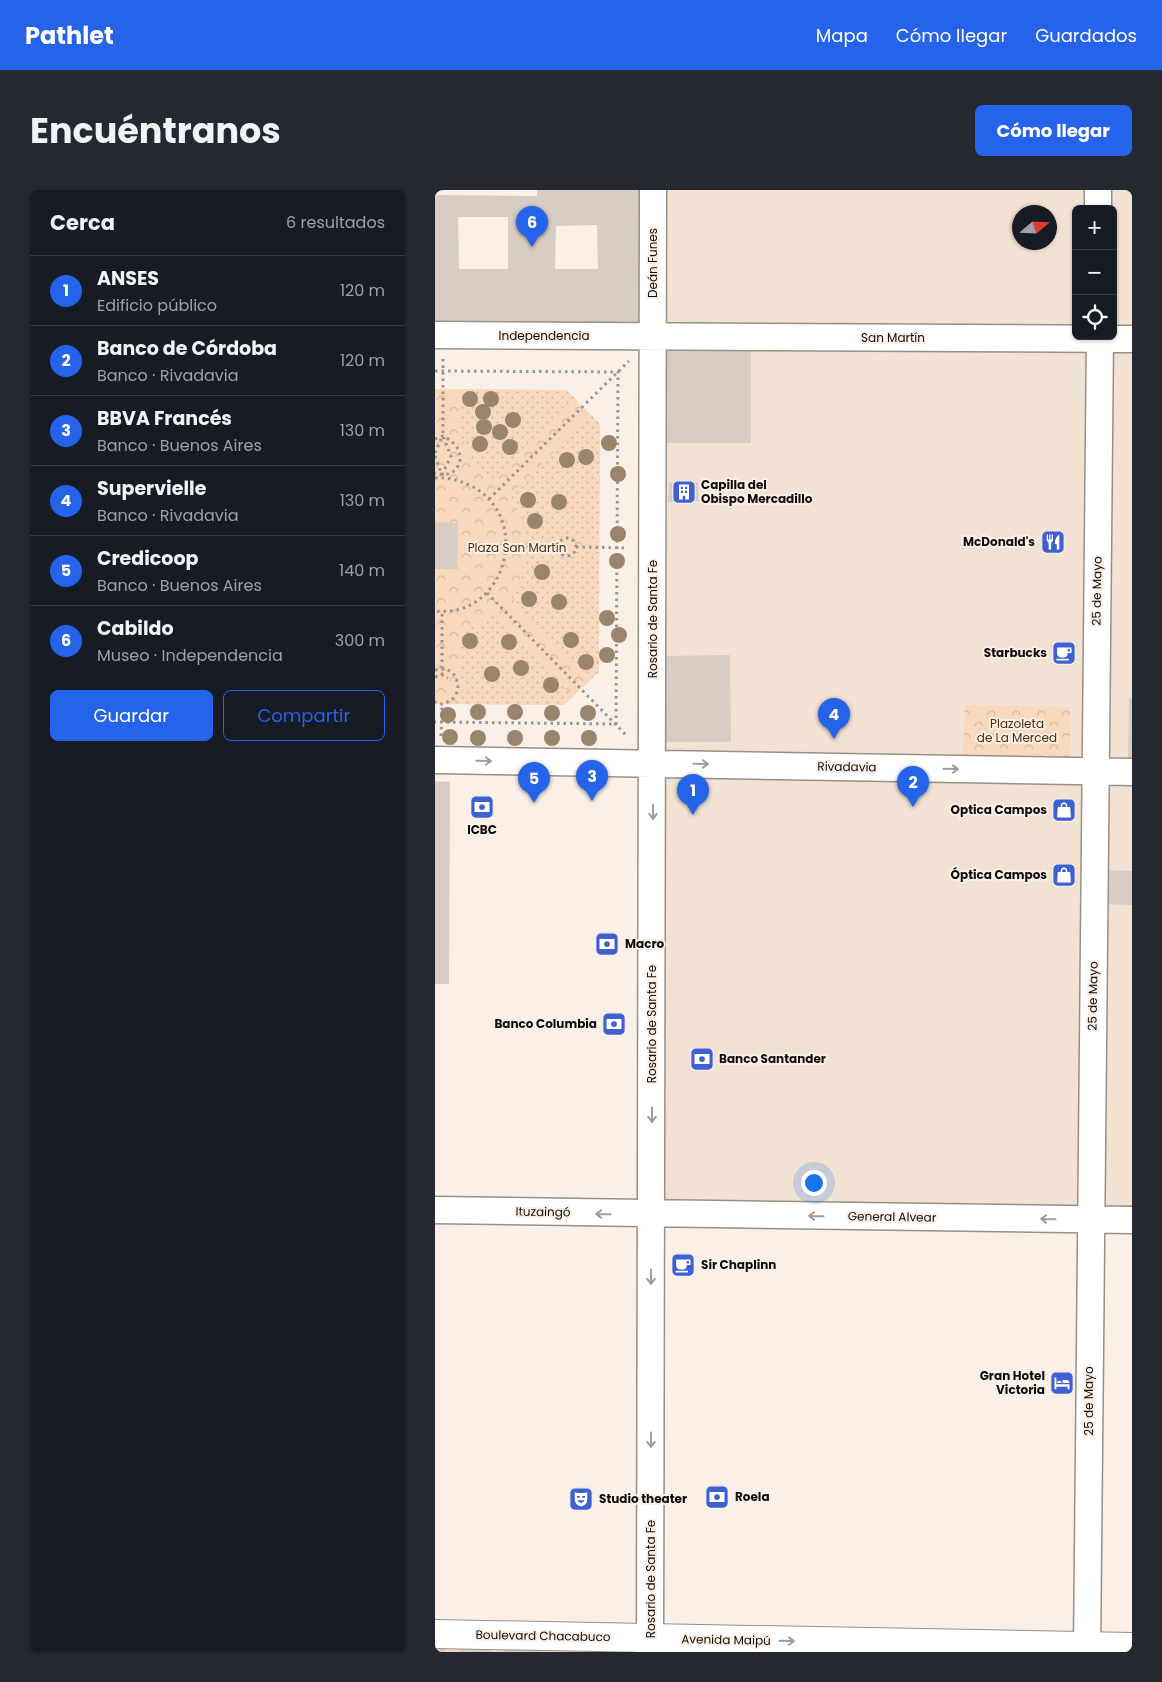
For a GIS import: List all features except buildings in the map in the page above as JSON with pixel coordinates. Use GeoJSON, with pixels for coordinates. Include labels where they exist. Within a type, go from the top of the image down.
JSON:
{"type":"FeatureCollection","features":[{"type":"Feature","properties":{"kind":"main road","name":"Boulevard Chacabuco"},"geometry":{"type":"LineString","coordinates":[[435,1634],[650,1645]]}},
{"type":"Feature","properties":{"kind":"main road","name":"Avenida Maipú"},"geometry":{"type":"LineString","coordinates":[[650,1645],[1087,1649],[1132,1647]]}},
{"type":"Feature","properties":{"kind":"street","name":"Deán Funes"},"geometry":{"type":"LineString","coordinates":[[653,190],[653,336]]}},
{"type":"Feature","properties":{"kind":"street"},"geometry":{"type":"LineString","coordinates":[[1098,190],[1098,205]]}},
{"type":"Feature","properties":{"kind":"street","name":"Independencia"},"geometry":{"type":"LineString","coordinates":[[439,335],[653,336]]}},
{"type":"Feature","properties":{"kind":"street","name":"San Martín"},"geometry":{"type":"LineString","coordinates":[[653,336],[1072,338]]}},
{"type":"Feature","properties":{"kind":"street","name":"Rosario de Santa Fe"},"geometry":{"type":"LineString","coordinates":[[650,1645],[653,336]]}},
{"type":"Feature","properties":{"kind":"street","name":"San Martín"},"geometry":{"type":"LineString","coordinates":[[1117,339],[1132,340]]}},
{"type":"Feature","properties":{"kind":"street","name":"25 de Mayo"},"geometry":{"type":"LineString","coordinates":[[1087,1649],[1100,340]]}},
{"type":"Feature","properties":{"kind":"street","name":"Rivadavia"},"geometry":{"type":"LineString","coordinates":[[437,760],[1132,772]]}},
{"type":"Feature","properties":{"kind":"street","name":"Ituzaingó"},"geometry":{"type":"LineString","coordinates":[[435,1210],[652,1215]]}},
{"type":"Feature","properties":{"kind":"street","name":"General Alvear"},"geometry":{"type":"LineString","coordinates":[[652,1215],[1132,1220]]}},
{"type":"Feature","properties":{"kind":"path"},"geometry":{"type":"LineString","coordinates":[[439,335],[443,371],[443,436],[451,456],[442,476]]}},
{"type":"Feature","properties":{"kind":"path"},"geometry":{"type":"LineString","coordinates":[[489,499],[653,336]]}},
{"type":"Feature","properties":{"kind":"path"},"geometry":{"type":"LineString","coordinates":[[435,370],[618,372]]}},
{"type":"Feature","properties":{"kind":"path"},"geometry":{"type":"LineString","coordinates":[[616,724],[618,372]]}},
{"type":"Feature","properties":{"kind":"path"},"geometry":{"type":"LineString","coordinates":[[442,476],[435,455],[443,436]]}},
{"type":"Feature","properties":{"kind":"path"},"geometry":{"type":"LineString","coordinates":[[435,439],[443,436],[454,442],[459,448],[461,456],[459,465],[454,472],[435,478]]}},
{"type":"Feature","properties":{"kind":"path"},"geometry":{"type":"LineString","coordinates":[[435,474],[468,484],[489,499],[499,513],[505,530],[507,547],[498,579],[487,592],[474,603],[459,609],[442,612],[435,611]]}},
{"type":"Feature","properties":{"kind":"path"},"geometry":{"type":"LineString","coordinates":[[558,547],[561,540],[568,539],[576,547],[653,548]]}},
{"type":"Feature","properties":{"kind":"path"},"geometry":{"type":"LineString","coordinates":[[507,547],[558,547]]}},
{"type":"Feature","properties":{"kind":"path"},"geometry":{"type":"LineString","coordinates":[[558,547],[565,556],[572,554],[576,547]]}},
{"type":"Feature","properties":{"kind":"path"},"geometry":{"type":"LineString","coordinates":[[487,592],[653,763]]}},
{"type":"Feature","properties":{"kind":"path"},"geometry":{"type":"LineString","coordinates":[[442,612],[442,675]]}},
{"type":"Feature","properties":{"kind":"path"},"geometry":{"type":"LineString","coordinates":[[435,670],[442,669],[452,672],[459,686],[453,700],[441,704],[435,702]]}},
{"type":"Feature","properties":{"kind":"path"},"geometry":{"type":"LineString","coordinates":[[435,677],[442,675],[448,678]]}},
{"type":"Feature","properties":{"kind":"path"},"geometry":{"type":"LineString","coordinates":[[437,760],[442,723],[441,704]]}},
{"type":"Feature","properties":{"kind":"path"},"geometry":{"type":"LineString","coordinates":[[435,722],[616,724]]}},
{"type":"Feature","properties":{"kind":"shaded area"},"geometry":{"type":"Polygon","coordinates":[[[653,190],[1132,190],[1132,1220],[652,1215],[653,190]]]}},
{"type":"Feature","properties":{"kind":"green space","name":"Plaza San Martín"},"geometry":{"type":"Polygon","coordinates":[[[435,389],[566,390],[600,424],[599,672],[564,705],[435,704],[435,389]]]}},
{"type":"Feature","properties":{"kind":"green space"},"geometry":{"type":"Polygon","coordinates":[[[461,389],[566,390],[575,398],[494,479],[469,465],[469,448],[460,436],[461,389]]]}},
{"type":"Feature","properties":{"kind":"green space"},"geometry":{"type":"Polygon","coordinates":[[[591,415],[600,424],[599,542],[577,542],[568,536],[559,539],[557,542],[526,542],[520,514],[510,495],[591,415]]]}},
{"type":"Feature","properties":{"kind":"green space"},"geometry":{"type":"Polygon","coordinates":[[[553,551],[566,558],[570,558],[576,552],[599,552],[599,672],[591,679],[511,597],[520,579],[527,552],[553,551]]]}},
{"type":"Feature","properties":{"kind":"green space"},"geometry":{"type":"Polygon","coordinates":[[[493,615],[573,696],[564,705],[465,704],[459,700],[464,689],[459,672],[459,631],[475,626],[493,615]]]}},
{"type":"Feature","properties":{"kind":"green space","name":"Plazoleta de La Merced"},"geometry":{"type":"Polygon","coordinates":[[[965,705],[1070,707],[1070,757],[963,755],[965,705]]]}},
{"type":"Feature","properties":{"kind":"green space"},"geometry":{"type":"Polygon","coordinates":[[[435,1645],[601,1646],[601,1652],[435,1652],[435,1645]]]}},
{"type":"Feature","properties":{"kind":"place","name":"Cabildo"},"geometry":{"type":"Point","coordinates":[532,247]}},
{"type":"Feature","properties":{"kind":"place","name":"Capilla del Obispo Mercadillo"},"geometry":{"type":"Point","coordinates":[684,492]}},
{"type":"Feature","properties":{"kind":"place","name":"McDonald's"},"geometry":{"type":"Point","coordinates":[1053,542]}},
{"type":"Feature","properties":{"kind":"place","name":"Starbucks"},"geometry":{"type":"Point","coordinates":[1064,653]}},
{"type":"Feature","properties":{"kind":"place","name":"Supervielle"},"geometry":{"type":"Point","coordinates":[834,739]}},
{"type":"Feature","properties":{"kind":"place","name":"BBVA Francés"},"geometry":{"type":"Point","coordinates":[592,801]}},
{"type":"Feature","properties":{"kind":"place","name":"Credicoop"},"geometry":{"type":"Point","coordinates":[534,803]}},
{"type":"Feature","properties":{"kind":"place","name":"ICBC"},"geometry":{"type":"Point","coordinates":[482,807]}},
{"type":"Feature","properties":{"kind":"place","name":"Banco de Córdoba"},"geometry":{"type":"Point","coordinates":[913,807]}},
{"type":"Feature","properties":{"kind":"place","name":"Optica Campos"},"geometry":{"type":"Point","coordinates":[1064,810]}},
{"type":"Feature","properties":{"kind":"place","name":"ANSES"},"geometry":{"type":"Point","coordinates":[693,815]}},
{"type":"Feature","properties":{"kind":"place","name":"Óptica Campos"},"geometry":{"type":"Point","coordinates":[1064,875]}},
{"type":"Feature","properties":{"kind":"place","name":"Macro"},"geometry":{"type":"Point","coordinates":[607,944]}},
{"type":"Feature","properties":{"kind":"place","name":"Banco Columbia"},"geometry":{"type":"Point","coordinates":[614,1024]}},
{"type":"Feature","properties":{"kind":"place","name":"Banco Santander"},"geometry":{"type":"Point","coordinates":[702,1059]}},
{"type":"Feature","properties":{"kind":"place","name":"Sir Chaplinn"},"geometry":{"type":"Point","coordinates":[683,1265]}},
{"type":"Feature","properties":{"kind":"place","name":"Gran Hotel Victoria"},"geometry":{"type":"Point","coordinates":[1062,1383]}},
{"type":"Feature","properties":{"kind":"place","name":"Roela"},"geometry":{"type":"Point","coordinates":[717,1497]}},
{"type":"Feature","properties":{"kind":"place","name":"Studio theater"},"geometry":{"type":"Point","coordinates":[581,1499]}}]}
